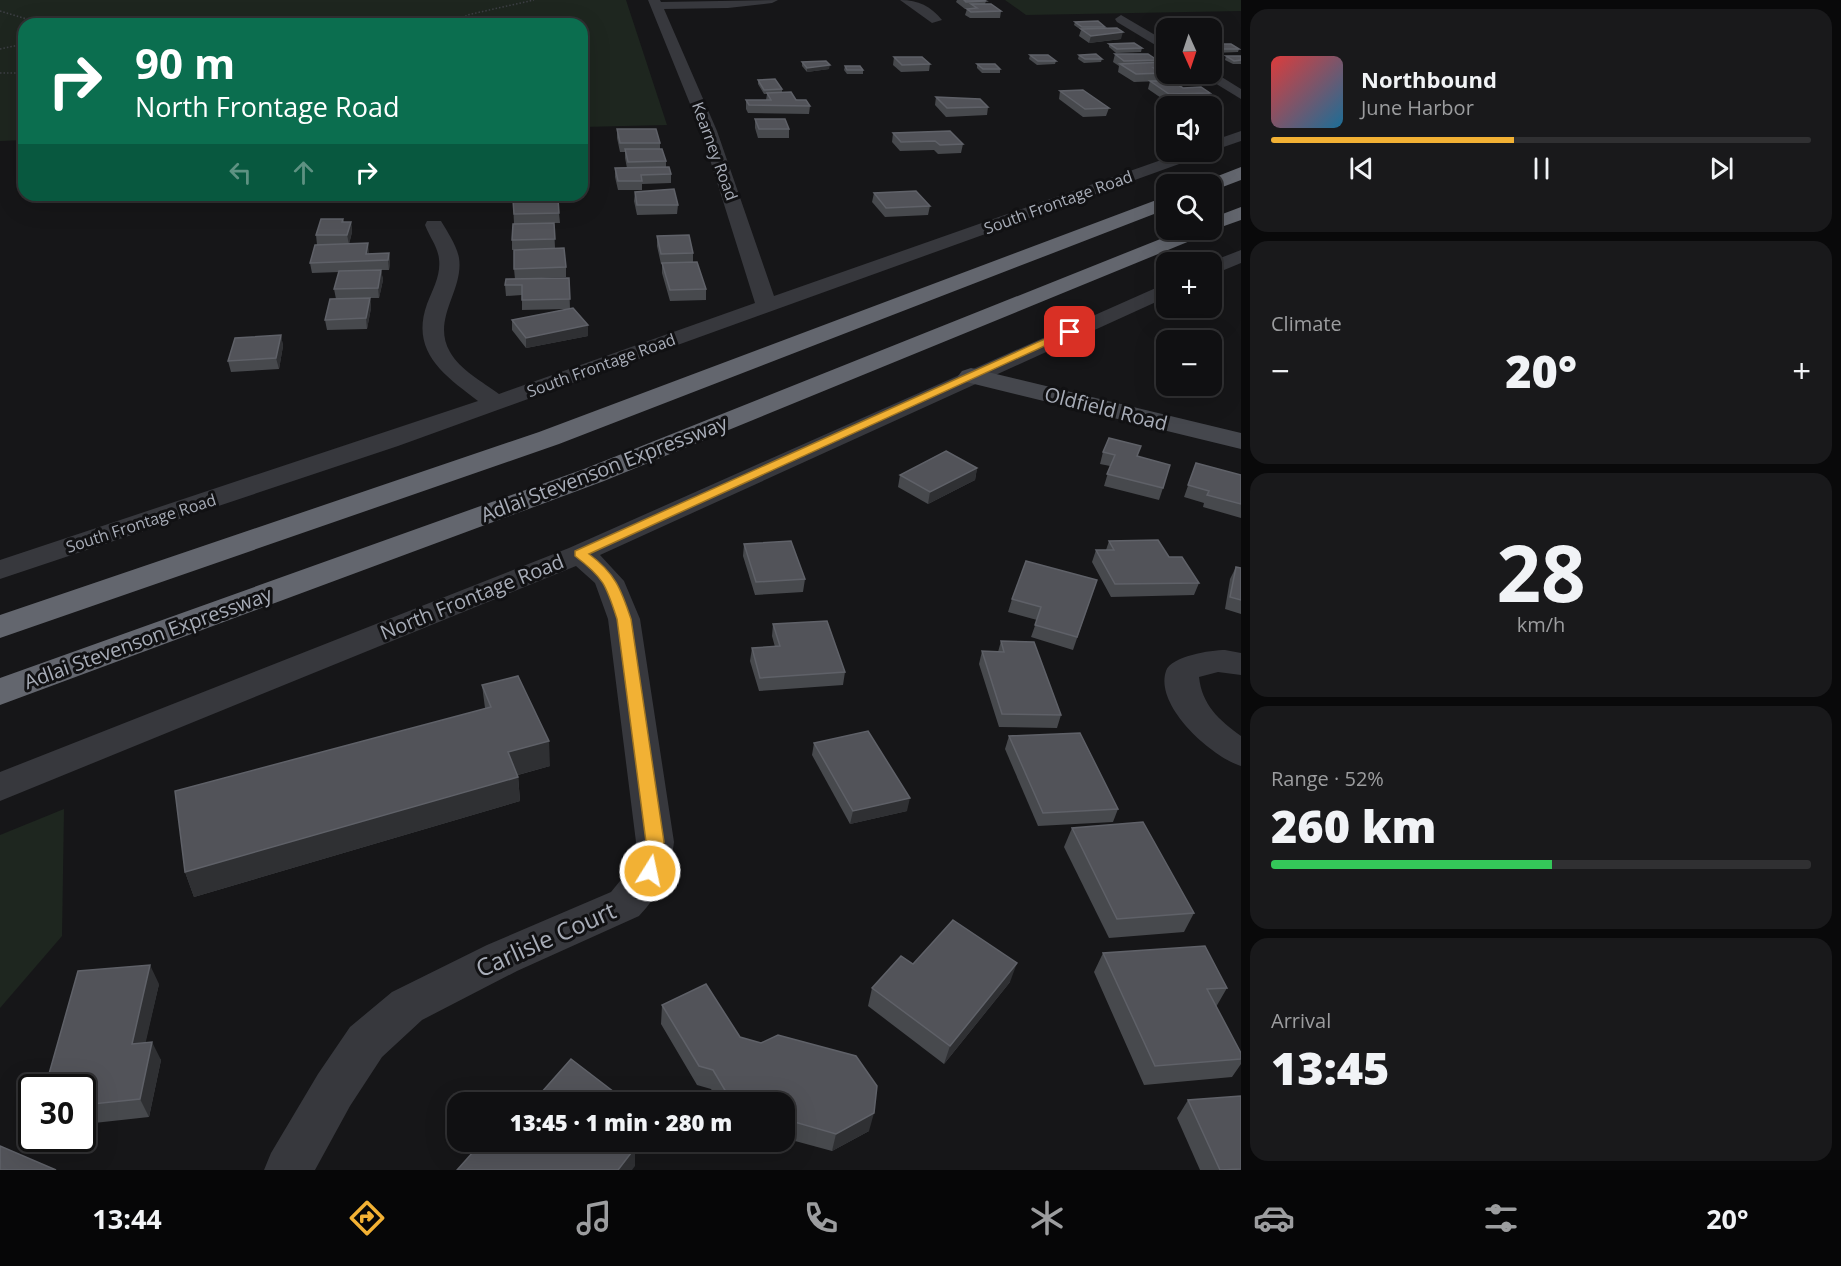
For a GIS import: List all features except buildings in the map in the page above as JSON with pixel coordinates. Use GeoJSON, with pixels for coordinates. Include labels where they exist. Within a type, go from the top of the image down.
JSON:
{"type":"FeatureCollection","features":[{"type":"Feature","properties":{"kind":"highway"},"geometry":{"type":"LineString","coordinates":[[1222,181],[1241,173]]}},
{"type":"Feature","properties":{"kind":"highway"},"geometry":{"type":"LineString","coordinates":[[0,627],[549,438],[1156,206]]}},
{"type":"Feature","properties":{"kind":"highway"},"geometry":{"type":"LineString","coordinates":[[1222,221],[1241,213]]}},
{"type":"Feature","properties":{"kind":"highway","name":"Adlai Stevenson Expressway"},"geometry":{"type":"LineString","coordinates":[[0,692],[594,476],[1175,240]]}},
{"type":"Feature","properties":{"kind":"street"},"geometry":{"type":"LineString","coordinates":[[655,3],[728,5],[772,0]]}},
{"type":"Feature","properties":{"kind":"street"},"geometry":{"type":"LineString","coordinates":[[906,0],[921,7],[936,20]]}},
{"type":"Feature","properties":{"kind":"street","name":"Kearney Road"},"geometry":{"type":"LineString","coordinates":[[655,3],[709,131],[767,306]]}},
{"type":"Feature","properties":{"kind":"street"},"geometry":{"type":"LineString","coordinates":[[1121,19],[1156,41]]}},
{"type":"Feature","properties":{"kind":"street"},"geometry":{"type":"LineString","coordinates":[[1222,83],[1241,95]]}},
{"type":"Feature","properties":{"kind":"street"},"geometry":{"type":"LineString","coordinates":[[1222,143],[1241,136]]}},
{"type":"Feature","properties":{"kind":"street","name":"South Frontage Road"},"geometry":{"type":"LineString","coordinates":[[0,570],[389,441],[1170,162]]}},
{"type":"Feature","properties":{"kind":"street"},"geometry":{"type":"LineString","coordinates":[[434,225],[445,244],[449,270],[430,324],[434,345],[447,364],[496,403]]}},
{"type":"Feature","properties":{"kind":"street"},"geometry":{"type":"LineString","coordinates":[[1222,265],[1241,256]]}},
{"type":"Feature","properties":{"kind":"street","name":"North Frontage Road"},"geometry":{"type":"LineString","coordinates":[[0,787],[579,554],[1156,294]]}},
{"type":"Feature","properties":{"kind":"street","name":"Oldfield Road"},"geometry":{"type":"LineString","coordinates":[[971,376],[1241,441]]}},
{"type":"Feature","properties":{"kind":"street","name":"Carlisle Court"},"geometry":{"type":"LineString","coordinates":[[288,1170],[334,1090],[366,1042],[407,1006],[502,958],[625,904],[640,890],[650,871],[655,842],[624,619],[613,587],[603,570],[579,554]]}},
{"type":"Feature","properties":{"kind":"street"},"geometry":{"type":"LineString","coordinates":[[1241,664],[1227,660],[1206,661],[1182,672],[1182,690],[1194,716],[1218,738],[1241,753]]}},
{"type":"Feature","properties":{"kind":"path"},"geometry":{"type":"LineString","coordinates":[[464,18],[467,15],[534,0]]}},
{"type":"Feature","properties":{"kind":"path"},"geometry":{"type":"LineString","coordinates":[[0,11],[23,18]]}},
{"type":"Feature","properties":{"kind":"path"},"geometry":{"type":"LineString","coordinates":[[0,49],[18,45]]}},
{"type":"Feature","properties":{"kind":"path"},"geometry":{"type":"LineString","coordinates":[[0,73],[18,73]]}},
{"type":"Feature","properties":{"kind":"shaded area"},"geometry":{"type":"Polygon","coordinates":[[[0,0],[626,0],[667,125],[588,127],[588,18],[18,18],[18,140],[0,141],[0,0]]]}},
{"type":"Feature","properties":{"kind":"shaded area"},"geometry":{"type":"Polygon","coordinates":[[[1005,0],[1241,0],[1241,11],[1026,15],[1005,0]]]}},
{"type":"Feature","properties":{"kind":"shaded area"},"geometry":{"type":"Polygon","coordinates":[[[64,809],[62,936],[0,1008],[0,835],[64,809]]]}},
{"type":"Feature","properties":{"kind":"route"},"geometry":{"type":"LineString","coordinates":[[650,871],[655,842],[624,619],[613,587],[603,570],[579,554],[1070,332]]}}]}
